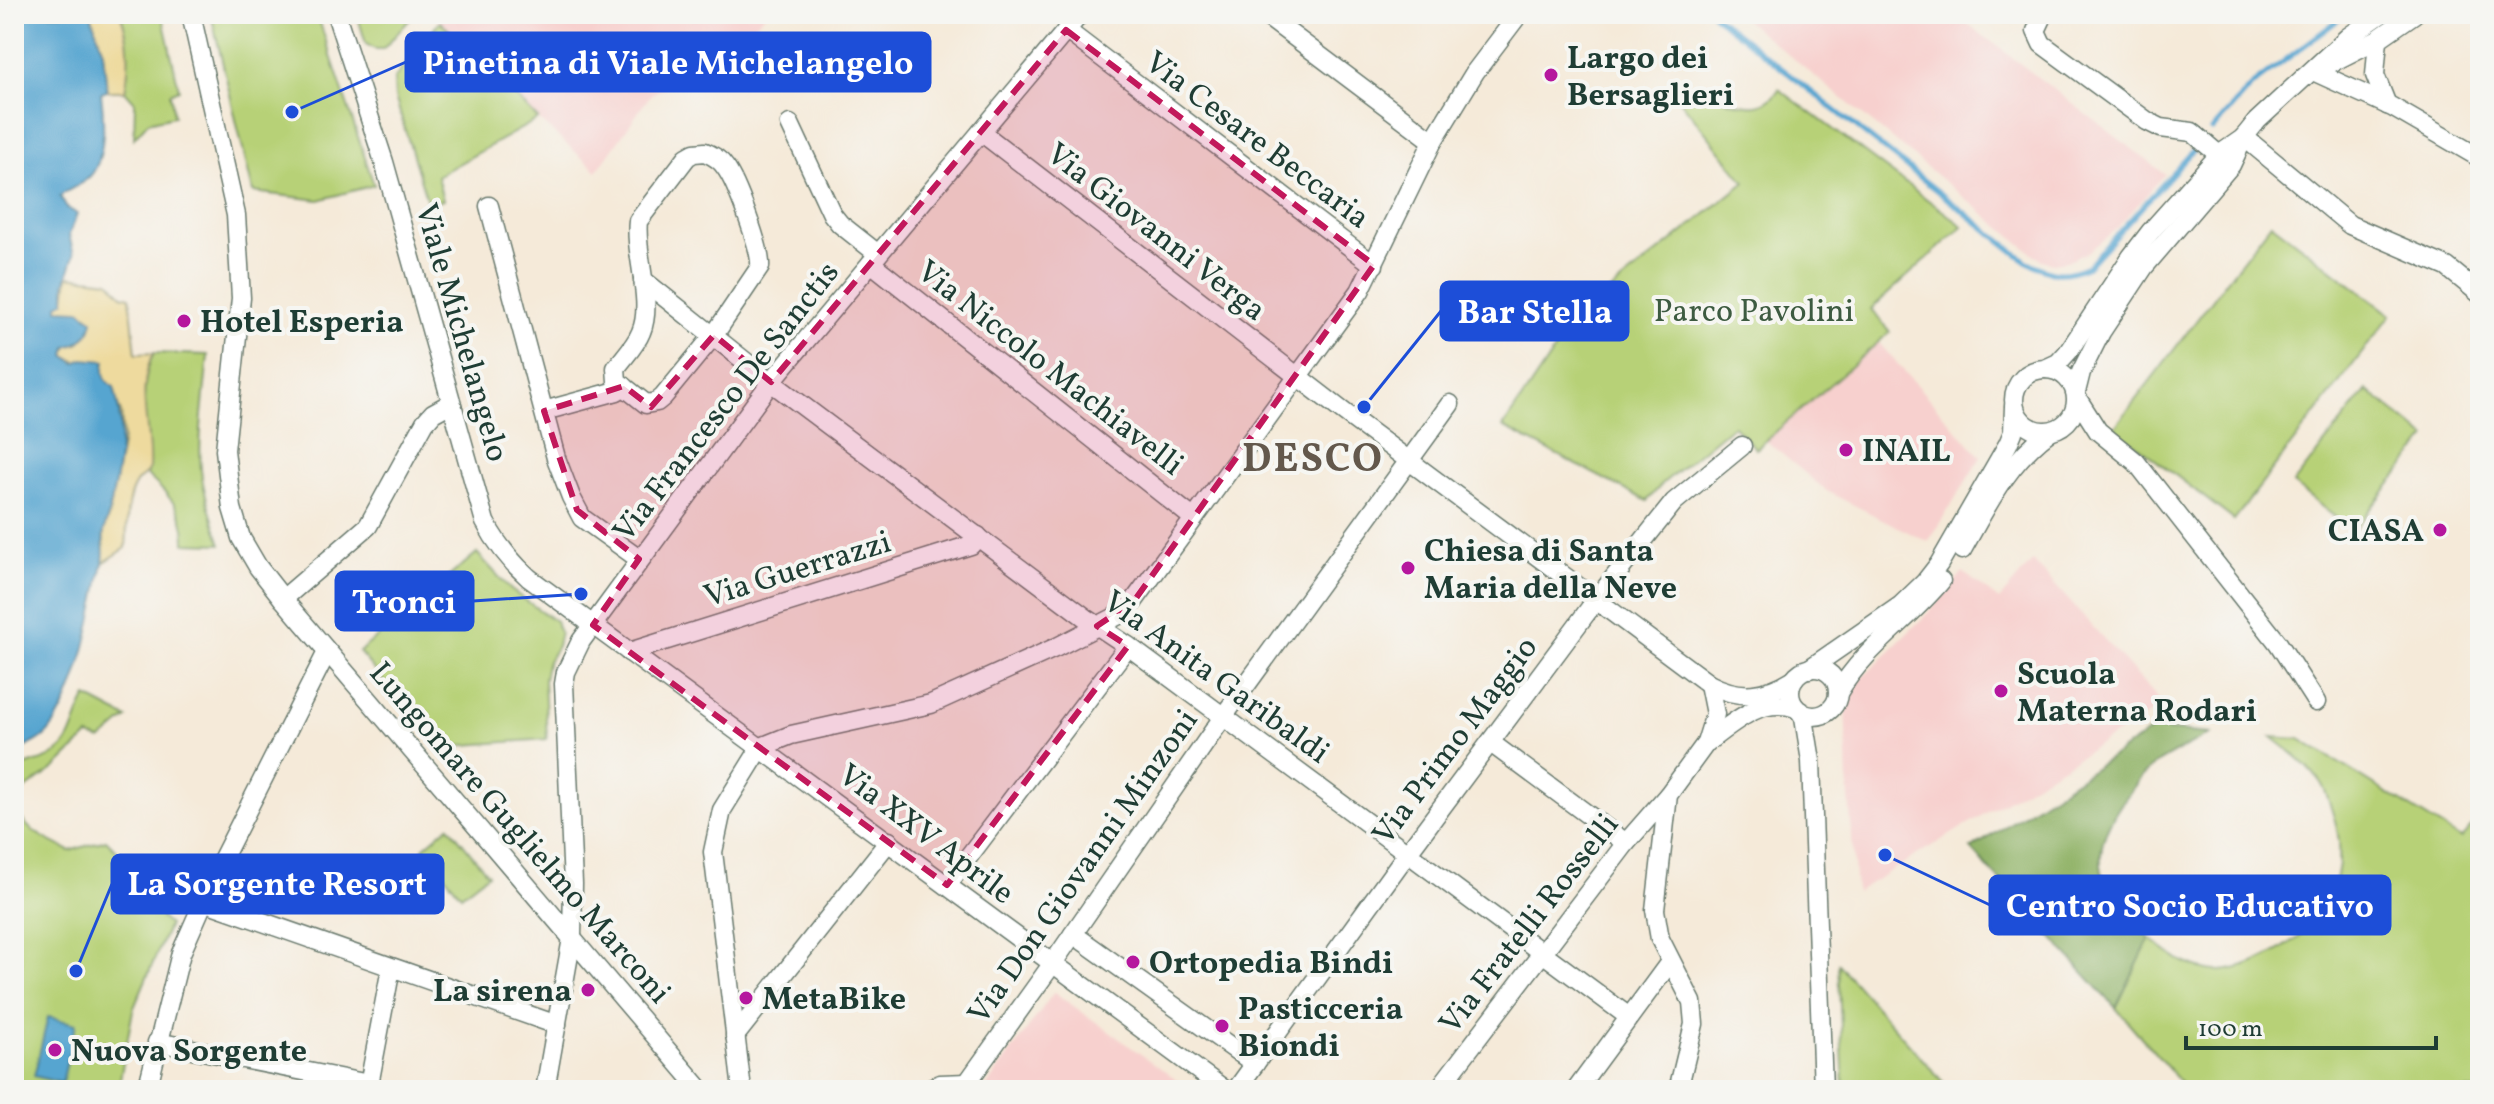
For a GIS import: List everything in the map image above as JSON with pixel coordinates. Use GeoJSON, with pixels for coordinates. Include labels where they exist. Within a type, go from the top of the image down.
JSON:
{"type":"FeatureCollection","features":[{"type":"Feature","properties":{"kind":"street","name":"Lungomare Guglielmo Marconi"},"geometry":{"type":"LineString","coordinates":[[191,14],[226,163],[237,228],[241,298],[225,450],[230,495],[241,538],[258,567],[327,652],[701,1090]]}},
{"type":"Feature","properties":{"kind":"street","name":"Viale Michelangelo"},"geometry":{"type":"LineString","coordinates":[[336,14],[384,162],[485,522],[510,561],[593,625]]}},
{"type":"Feature","properties":{"kind":"street","name":"Via Francesco De Sanctis"},"geometry":{"type":"LineString","coordinates":[[545,1090],[572,938],[573,884],[564,684],[570,662],[639,559],[771,382],[1080,14]]}},
{"type":"Feature","properties":{"kind":"street"},"geometry":{"type":"LineString","coordinates":[[1264,14],[1433,141]]}},
{"type":"Feature","properties":{"kind":"street"},"geometry":{"type":"LineString","coordinates":[[742,1090],[713,852],[722,810],[761,747],[791,735],[931,704],[1121,614],[1134,601],[1296,376],[1343,316],[1374,265],[1433,141],[1475,72],[1519,14]]}},
{"type":"Feature","properties":{"kind":"street"},"geometry":{"type":"LineString","coordinates":[[2044,14],[2036,31],[2042,44],[2147,121],[2161,128],[2192,132],[2219,155]]}},
{"type":"Feature","properties":{"kind":"street"},"geometry":{"type":"LineString","coordinates":[[2045,369],[2063,359],[2131,257],[2219,155],[2244,137],[2272,104],[2348,37],[2381,14]]}},
{"type":"Feature","properties":{"kind":"street"},"geometry":{"type":"LineString","coordinates":[[2313,71],[2378,39],[2414,14]]}},
{"type":"Feature","properties":{"kind":"street","name":"Via Cesare Beccaria"},"geometry":{"type":"LineString","coordinates":[[1066,30],[1374,265]]}},
{"type":"Feature","properties":{"kind":"street"},"geometry":{"type":"LineString","coordinates":[[2378,39],[2375,75],[2387,105]]}},
{"type":"Feature","properties":{"kind":"street"},"geometry":{"type":"LineString","coordinates":[[2313,71],[2387,105],[2480,158]]}},
{"type":"Feature","properties":{"kind":"street","name":"Via Niccolo Machiavelli"},"geometry":{"type":"LineString","coordinates":[[790,124],[832,214],[874,259],[1193,518]]}},
{"type":"Feature","properties":{"kind":"street","name":"Via Giovanni Verga"},"geometry":{"type":"LineString","coordinates":[[981,132],[1408,461],[1709,684],[1724,691],[1749,696],[1771,692],[1900,606],[1939,564],[2008,444],[2013,432],[2014,406]]}},
{"type":"Feature","properties":{"kind":"street"},"geometry":{"type":"LineString","coordinates":[[2244,137],[2350,225],[2447,267],[2480,294]]}},
{"type":"Feature","properties":{"kind":"street"},"geometry":{"type":"LineString","coordinates":[[1706,743],[1747,713],[1768,705],[1782,703],[1818,716],[1834,702],[1866,653],[1919,607],[1946,574],[2014,463],[2029,447],[2074,413],[2081,372],[2101,332],[2163,242],[2231,165],[2244,137]]}},
{"type":"Feature","properties":{"kind":"street"},"geometry":{"type":"LineString","coordinates":[[700,152],[713,156],[728,170],[761,260],[757,275],[714,335],[657,402],[646,404],[617,381],[616,368],[643,329],[638,221],[687,157],[700,152]]}},
{"type":"Feature","properties":{"kind":"street"},"geometry":{"type":"LineString","coordinates":[[489,206],[556,458],[577,510],[582,518],[639,559]]}},
{"type":"Feature","properties":{"kind":"street","name":"Via Anita Garibaldi"},"geometry":{"type":"LineString","coordinates":[[643,280],[771,382],[1097,626],[1629,1017]]}},
{"type":"Feature","properties":{"kind":"street"},"geometry":{"type":"LineString","coordinates":[[2098,431],[2057,428],[2039,431],[2025,424],[2014,406],[2016,388],[2033,371],[2053,370],[2067,378],[2098,431],[2136,462],[2278,643],[2316,702]]}},
{"type":"Feature","properties":{"kind":"street"},"geometry":{"type":"LineString","coordinates":[[544,411],[617,391],[624,386]]}},
{"type":"Feature","properties":{"kind":"street"},"geometry":{"type":"LineString","coordinates":[[283,599],[368,526],[425,422],[433,413],[451,403]]}},
{"type":"Feature","properties":{"kind":"street","name":"Via Don Giovanni Minzoni"},"geometry":{"type":"LineString","coordinates":[[965,1086],[1223,717],[1450,404]]}},
{"type":"Feature","properties":{"kind":"street","name":"Via Primo Maggio"},"geometry":{"type":"LineString","coordinates":[[1236,1090],[1407,853],[1596,600],[1674,502],[1742,446]]}},
{"type":"Feature","properties":{"kind":"street","name":"Via Guerrazzi"},"geometry":{"type":"LineString","coordinates":[[629,652],[971,545],[978,536]]}},
{"type":"Feature","properties":{"kind":"street","name":"Via XXV Aprile"},"geometry":{"type":"LineString","coordinates":[[593,625],[1225,1090]]}},
{"type":"Feature","properties":{"kind":"street"},"geometry":{"type":"LineString","coordinates":[[947,885],[1128,646]]}},
{"type":"Feature","properties":{"kind":"street"},"geometry":{"type":"LineString","coordinates":[[147,1090],[181,953],[203,901],[327,652]]}},
{"type":"Feature","properties":{"kind":"street"},"geometry":{"type":"LineString","coordinates":[[1811,761],[1838,687],[1824,670],[1802,674],[1790,693],[1804,718],[1811,761],[1823,1090]]}},
{"type":"Feature","properties":{"kind":"street"},"geometry":{"type":"LineString","coordinates":[[1706,743],[1715,714],[1709,684]]}},
{"type":"Feature","properties":{"kind":"street"},"geometry":{"type":"LineString","coordinates":[[1491,743],[1626,843]]}},
{"type":"Feature","properties":{"kind":"street","name":"Via Fratelli Rosselli"},"geometry":{"type":"LineString","coordinates":[[1438,1090],[1706,743]]}},
{"type":"Feature","properties":{"kind":"street"},"geometry":{"type":"LineString","coordinates":[[1668,795],[1655,910],[1660,939],[1692,1002],[1694,1024],[1678,1090]]}},
{"type":"Feature","properties":{"kind":"street"},"geometry":{"type":"LineString","coordinates":[[735,1036],[889,841]]}},
{"type":"Feature","properties":{"kind":"street"},"geometry":{"type":"LineString","coordinates":[[551,913],[573,884]]}},
{"type":"Feature","properties":{"kind":"street"},"geometry":{"type":"LineString","coordinates":[[203,901],[557,1025]]}},
{"type":"Feature","properties":{"kind":"street"},"geometry":{"type":"LineString","coordinates":[[1073,934],[1255,1064]]}},
{"type":"Feature","properties":{"kind":"street"},"geometry":{"type":"LineString","coordinates":[[1576,1090],[1670,962]]}},
{"type":"Feature","properties":{"kind":"street"},"geometry":{"type":"LineString","coordinates":[[157,1042],[368,1087],[391,968]]}},
{"type":"Feature","properties":{"kind":"street"},"geometry":{"type":"LineString","coordinates":[[926,1090],[940,1084],[965,1086]]}},
{"type":"Feature","properties":{"kind":"highlighted area"},"geometry":{"type":"Polygon","coordinates":[[[1066,30],[1374,265],[1134,601],[1097,626],[1128,646],[947,885],[593,625],[639,559],[577,510],[544,411],[624,386],[651,407],[714,335],[771,382],[1066,30]]]}},
{"type":"Feature","properties":{"kind":"shaded area"},"geometry":{"type":"Polygon","coordinates":[[[432,14],[766,14],[707,68],[651,94],[597,171],[538,119],[432,14]]]}},
{"type":"Feature","properties":{"kind":"shaded area"},"geometry":{"type":"Polygon","coordinates":[[[1738,14],[1955,14],[2165,174],[2116,229],[2089,251],[2071,260],[2053,263],[2041,260],[1738,14]]]}},
{"type":"Feature","properties":{"kind":"shaded area"},"geometry":{"type":"Polygon","coordinates":[[[1878,342],[1981,457],[1928,542],[1828,492],[1765,440],[1878,342]]]}},
{"type":"Feature","properties":{"kind":"shaded area","name":"Scuola Materna Rodari"},"geometry":{"type":"Polygon","coordinates":[[[2033,561],[2164,705],[1856,892],[1848,783],[1845,704],[1848,695],[1933,608],[1963,572],[1999,600],[2033,561]]]}},
{"type":"Feature","properties":{"kind":"shaded area"},"geometry":{"type":"Polygon","coordinates":[[[1054,992],[1191,1090],[984,1090],[1054,992]]]}},
{"type":"Feature","properties":{"kind":"green space"},"geometry":{"type":"Polygon","coordinates":[[[120,14],[162,14],[179,89],[170,93],[174,116],[148,122],[134,138],[135,102],[125,91],[128,52],[120,14]]]}},
{"type":"Feature","properties":{"kind":"green space"},"geometry":{"type":"Polygon","coordinates":[[[211,14],[317,14],[374,185],[319,200],[253,192],[211,14]]]}},
{"type":"Feature","properties":{"kind":"green space"},"geometry":{"type":"Polygon","coordinates":[[[357,14],[415,14],[383,49],[375,49],[366,44],[357,14]]]}},
{"type":"Feature","properties":{"kind":"green space"},"geometry":{"type":"Polygon","coordinates":[[[440,21],[538,119],[437,176],[443,200],[428,204],[395,97],[394,79],[440,21]]]}},
{"type":"Feature","properties":{"kind":"green space","name":"Parco Pavolini"},"geometry":{"type":"Polygon","coordinates":[[[1779,89],[1963,226],[1871,309],[1890,332],[1756,449],[1733,425],[1663,483],[1647,501],[1503,427],[1568,330],[1620,283],[1745,182],[1674,93],[1687,90],[1701,92],[1743,105],[1756,105],[1768,100],[1779,89]]]}},
{"type":"Feature","properties":{"kind":"green space"},"geometry":{"type":"Polygon","coordinates":[[[2271,223],[2391,315],[2234,520],[2114,428],[2271,223]]]}},
{"type":"Feature","properties":{"kind":"green space"},"geometry":{"type":"Polygon","coordinates":[[[154,353],[208,355],[200,456],[207,498],[221,544],[185,543],[183,521],[175,504],[147,475],[144,395],[154,353]]]}},
{"type":"Feature","properties":{"kind":"green space"},"geometry":{"type":"Polygon","coordinates":[[[2367,390],[2427,438],[2353,531],[2293,484],[2367,390]]]}},
{"type":"Feature","properties":{"kind":"green space"},"geometry":{"type":"Polygon","coordinates":[[[477,553],[511,590],[555,621],[560,632],[557,646],[547,663],[544,680],[547,739],[439,747],[359,652],[477,553]]]}},
{"type":"Feature","properties":{"kind":"green space"},"geometry":{"type":"Polygon","coordinates":[[[87,697],[127,718],[101,740],[88,736],[55,768],[16,796],[16,807],[25,824],[33,831],[70,851],[106,840],[168,902],[161,918],[169,925],[133,1010],[118,1090],[14,1090],[14,772],[50,757],[66,744],[87,697]]]}},
{"type":"Feature","properties":{"kind":"green space"},"geometry":{"type":"Polygon","coordinates":[[[2154,729],[2210,734],[2148,771],[2113,817],[2104,837],[2102,872],[2108,889],[2118,905],[2150,938],[2116,1008],[1971,849],[2154,729]]]}},
{"type":"Feature","properties":{"kind":"green space"},"geometry":{"type":"Polygon","coordinates":[[[2272,737],[2300,739],[2461,839],[2480,817],[2480,1090],[2187,1090],[2116,1008],[2150,938],[2170,954],[2200,968],[2223,971],[2238,968],[2261,960],[2287,945],[2305,931],[2330,897],[2339,857],[2338,834],[2327,797],[2310,770],[2272,737]]]}},
{"type":"Feature","properties":{"kind":"green space"},"geometry":{"type":"Polygon","coordinates":[[[449,826],[488,874],[461,895],[423,848],[449,826]]]}},
{"type":"Feature","properties":{"kind":"green space"},"geometry":{"type":"Polygon","coordinates":[[[1838,964],[1950,1090],[1844,1090],[1838,964]]]}},
{"type":"Feature","properties":{"kind":"sand"},"geometry":{"type":"Polygon","coordinates":[[[91,14],[120,14],[128,52],[125,91],[107,91],[103,52],[91,14]]]}},
{"type":"Feature","properties":{"kind":"sand"},"geometry":{"type":"Polygon","coordinates":[[[68,276],[109,281],[122,295],[130,297],[136,354],[154,353],[148,367],[144,396],[149,469],[132,490],[127,515],[126,548],[103,563],[104,529],[123,439],[121,412],[103,374],[65,356],[67,347],[78,344],[58,310],[58,305],[65,301],[68,276]]]}},
{"type":"Feature","properties":{"kind":"water"},"geometry":{"type":"Polygon","coordinates":[[[14,14],[91,14],[103,52],[107,91],[101,93],[103,126],[98,162],[87,179],[60,196],[66,207],[77,214],[69,235],[74,255],[65,284],[65,301],[58,305],[58,309],[80,310],[93,320],[88,334],[67,347],[65,355],[75,363],[83,359],[105,361],[105,376],[114,387],[118,403],[120,448],[103,535],[103,562],[78,673],[61,714],[47,734],[14,752],[14,14]]]}},
{"type":"Feature","properties":{"kind":"water","name":"Nuova Sorgente"},"geometry":{"type":"Polygon","coordinates":[[[48,1017],[76,1024],[62,1083],[34,1076],[48,1017]]]}},
{"type":"Feature","properties":{"kind":"waterway"},"geometry":{"type":"LineString","coordinates":[[1713,14],[2026,261],[2050,271],[2071,272],[2088,266],[2194,150]]}},
{"type":"Feature","properties":{"kind":"waterway"},"geometry":{"type":"LineString","coordinates":[[2212,130],[2251,86],[2346,14]]}},
{"type":"Feature","properties":{"kind":"place","name":"Largo dei Bersaglieri"},"geometry":{"type":"Point","coordinates":[1551,75]}},
{"type":"Feature","properties":{"kind":"place","name":"Pinetina di Viale Michelangelo"},"geometry":{"type":"Point","coordinates":[292,112]}},
{"type":"Feature","properties":{"kind":"place","name":"Hotel Esperia"},"geometry":{"type":"Point","coordinates":[184,321]}},
{"type":"Feature","properties":{"kind":"place","name":"Bar Stella"},"geometry":{"type":"Point","coordinates":[1364,407]}},
{"type":"Feature","properties":{"kind":"place","name":"INAIL"},"geometry":{"type":"Point","coordinates":[1846,450]}},
{"type":"Feature","properties":{"kind":"place","name":"CIASA"},"geometry":{"type":"Point","coordinates":[2440,530]}},
{"type":"Feature","properties":{"kind":"place","name":"Chiesa di Santa Maria della Neve"},"geometry":{"type":"Point","coordinates":[1408,568]}},
{"type":"Feature","properties":{"kind":"place","name":"Tronci"},"geometry":{"type":"Point","coordinates":[581,594]}},
{"type":"Feature","properties":{"kind":"place","name":"Scuola Materna Rodari"},"geometry":{"type":"Point","coordinates":[2001,691]}},
{"type":"Feature","properties":{"kind":"place","name":"Centro Socio Educativo"},"geometry":{"type":"Point","coordinates":[1885,855]}},
{"type":"Feature","properties":{"kind":"place","name":"Ortopedia Bindi"},"geometry":{"type":"Point","coordinates":[1133,962]}},
{"type":"Feature","properties":{"kind":"place","name":"La Sorgente Resort"},"geometry":{"type":"Point","coordinates":[76,971]}},
{"type":"Feature","properties":{"kind":"place","name":"La sirena"},"geometry":{"type":"Point","coordinates":[588,990]}},
{"type":"Feature","properties":{"kind":"place","name":"MetaBike"},"geometry":{"type":"Point","coordinates":[746,998]}},
{"type":"Feature","properties":{"kind":"place","name":"Pasticceria Biondi"},"geometry":{"type":"Point","coordinates":[1222,1026]}},
{"type":"Feature","properties":{"kind":"place","name":"Nuova Sorgente"},"geometry":{"type":"Point","coordinates":[55,1050]}},
{"type":"Feature","properties":{"kind":"district","name":"DESCO"},"geometry":{"type":"Point","coordinates":[1313,457]}}]}
